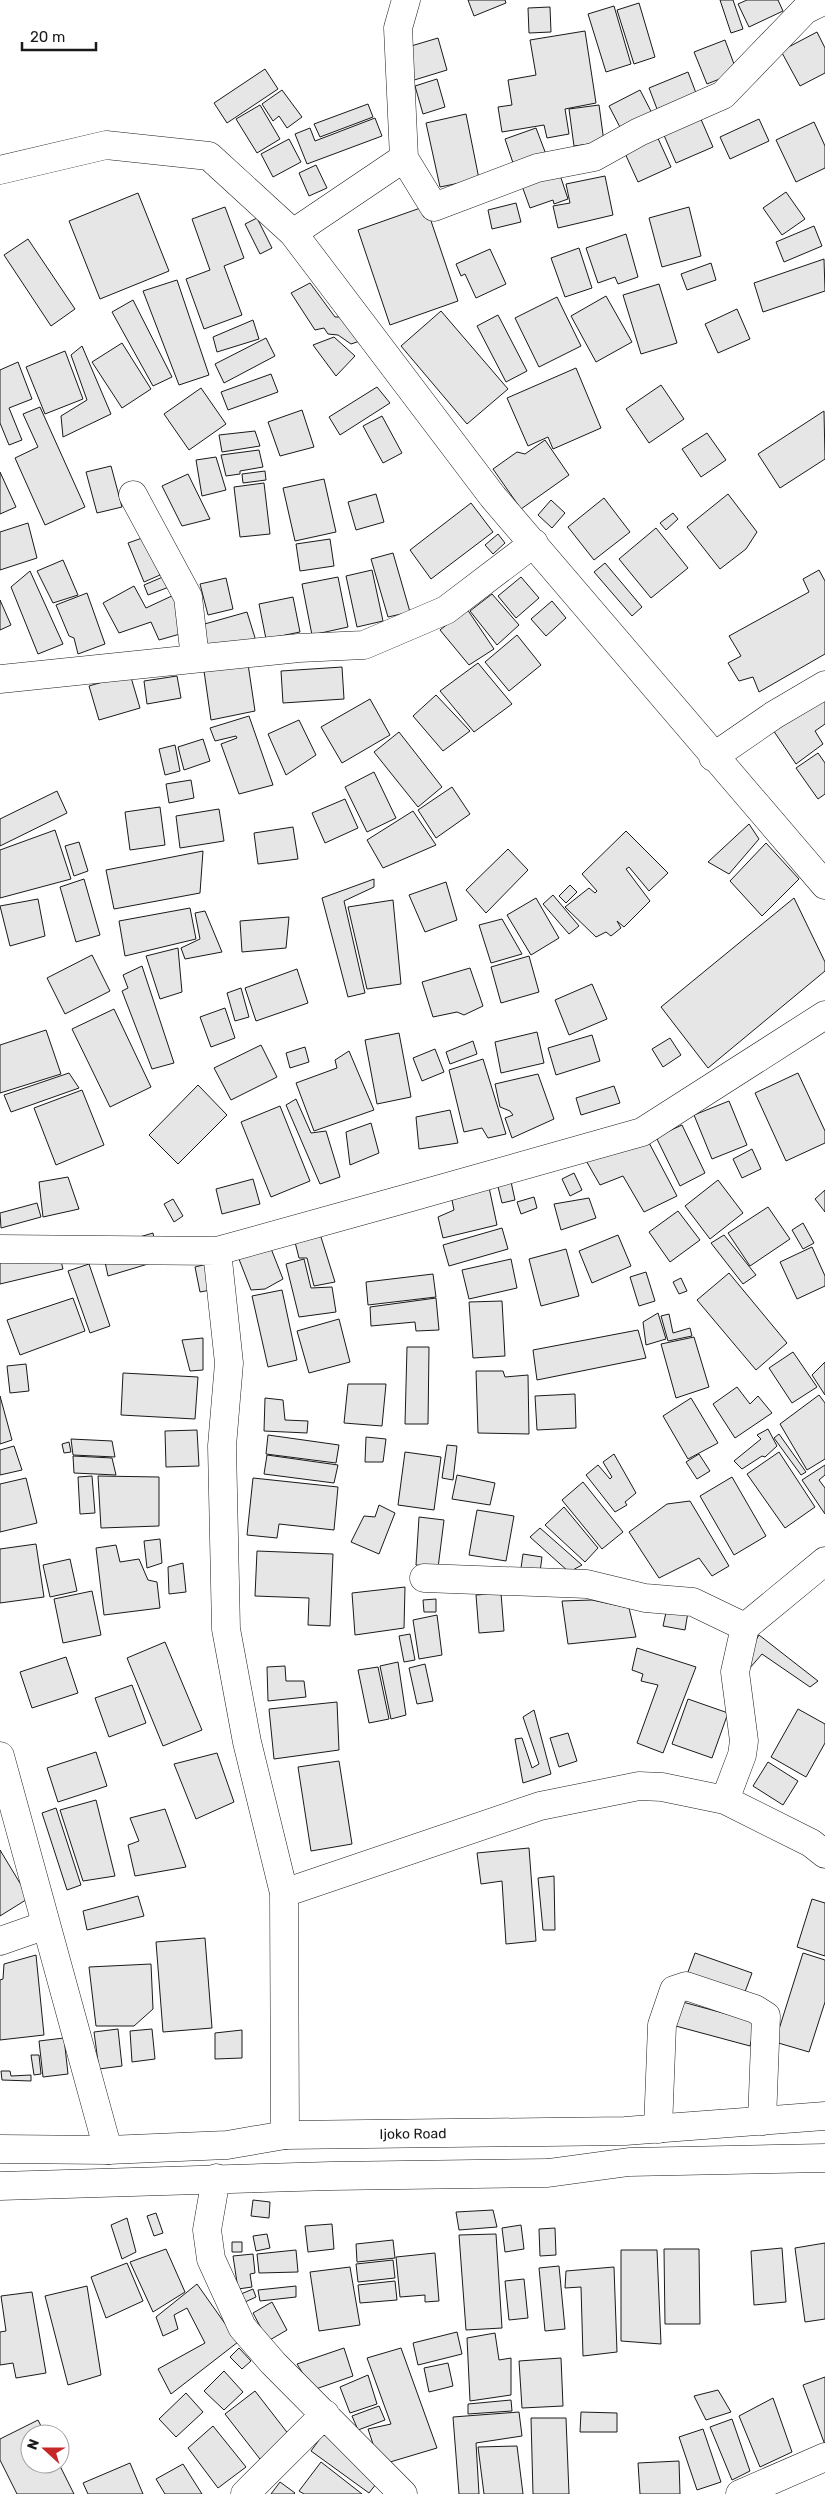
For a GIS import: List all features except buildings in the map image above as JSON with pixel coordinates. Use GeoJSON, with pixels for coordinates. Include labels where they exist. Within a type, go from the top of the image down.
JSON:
{"type":"FeatureCollection","features":[{"type":"Feature","properties":{"kind":"street"},"geometry":{"type":"LineString","coordinates":[[406,0],[398,28],[404,158],[434,207],[537,168],[594,157],[639,132],[723,94],[805,10],[825,0]]}},
{"type":"Feature","properties":{"kind":"street"},"geometry":{"type":"LineString","coordinates":[[0,170],[106,145],[209,156],[293,233],[493,497],[825,886]]}},
{"type":"Feature","properties":{"kind":"street"},"geometry":{"type":"LineString","coordinates":[[293,233],[404,158]]}},
{"type":"Feature","properties":{"kind":"street"},"geometry":{"type":"LineString","coordinates":[[133,495],[188,597],[194,658]]}},
{"type":"Feature","properties":{"kind":"street"},"geometry":{"type":"LineString","coordinates":[[0,678],[299,648],[364,645],[446,610],[534,543]]}},
{"type":"Feature","properties":{"kind":"street"},"geometry":{"type":"LineString","coordinates":[[713,757],[774,715],[825,685]]}},
{"type":"Feature","properties":{"kind":"street"},"geometry":{"type":"LineString","coordinates":[[0,1250],[217,1251],[642,1132],[825,1015]]}},
{"type":"Feature","properties":{"kind":"street"},"geometry":{"type":"LineString","coordinates":[[217,1251],[229,1362],[222,1446],[226,1629],[247,1742],[284,1893],[285,2135]]}},
{"type":"Feature","properties":{"kind":"street"},"geometry":{"type":"LineString","coordinates":[[725,1800],[743,1748],[736,1672],[745,1627],[825,1561]]}},
{"type":"Feature","properties":{"kind":"street"},"geometry":{"type":"LineString","coordinates":[[424,1578],[587,1584],[645,1598],[692,1602],[745,1627]]}},
{"type":"Feature","properties":{"kind":"street"},"geometry":{"type":"LineString","coordinates":[[0,1756],[108,2150]]}},
{"type":"Feature","properties":{"kind":"street"},"geometry":{"type":"LineString","coordinates":[[284,1893],[540,1806],[639,1786],[662,1787],[725,1800],[811,1843],[825,1854]]}},
{"type":"Feature","properties":{"kind":"street"},"geometry":{"type":"LineString","coordinates":[[0,1941],[46,1925]]}},
{"type":"Feature","properties":{"kind":"street"},"geometry":{"type":"LineString","coordinates":[[658,2129],[662,2025],[674,1990],[686,1986],[755,2008],[766,2016],[762,2121]]}},
{"type":"Feature","properties":{"kind":"street","name":"Ijoko Road"},"geometry":{"type":"LineString","coordinates":[[0,2149],[108,2150],[227,2146],[285,2135],[658,2129],[825,2116]]}},
{"type":"Feature","properties":{"kind":"street"},"geometry":{"type":"LineString","coordinates":[[0,2186],[216,2178],[548,2173],[629,2162],[825,2158]]}},
{"type":"Feature","properties":{"kind":"street"},"geometry":{"type":"LineString","coordinates":[[216,2178],[207,2230],[211,2259],[242,2327],[273,2363],[403,2494]]}},
{"type":"Feature","properties":{"kind":"street"},"geometry":{"type":"LineString","coordinates":[[245,2494],[325,2414]]}},
{"type":"Feature","properties":{"kind":"street"},"geometry":{"type":"LineString","coordinates":[[740,2494],[825,2457]]}}]}
